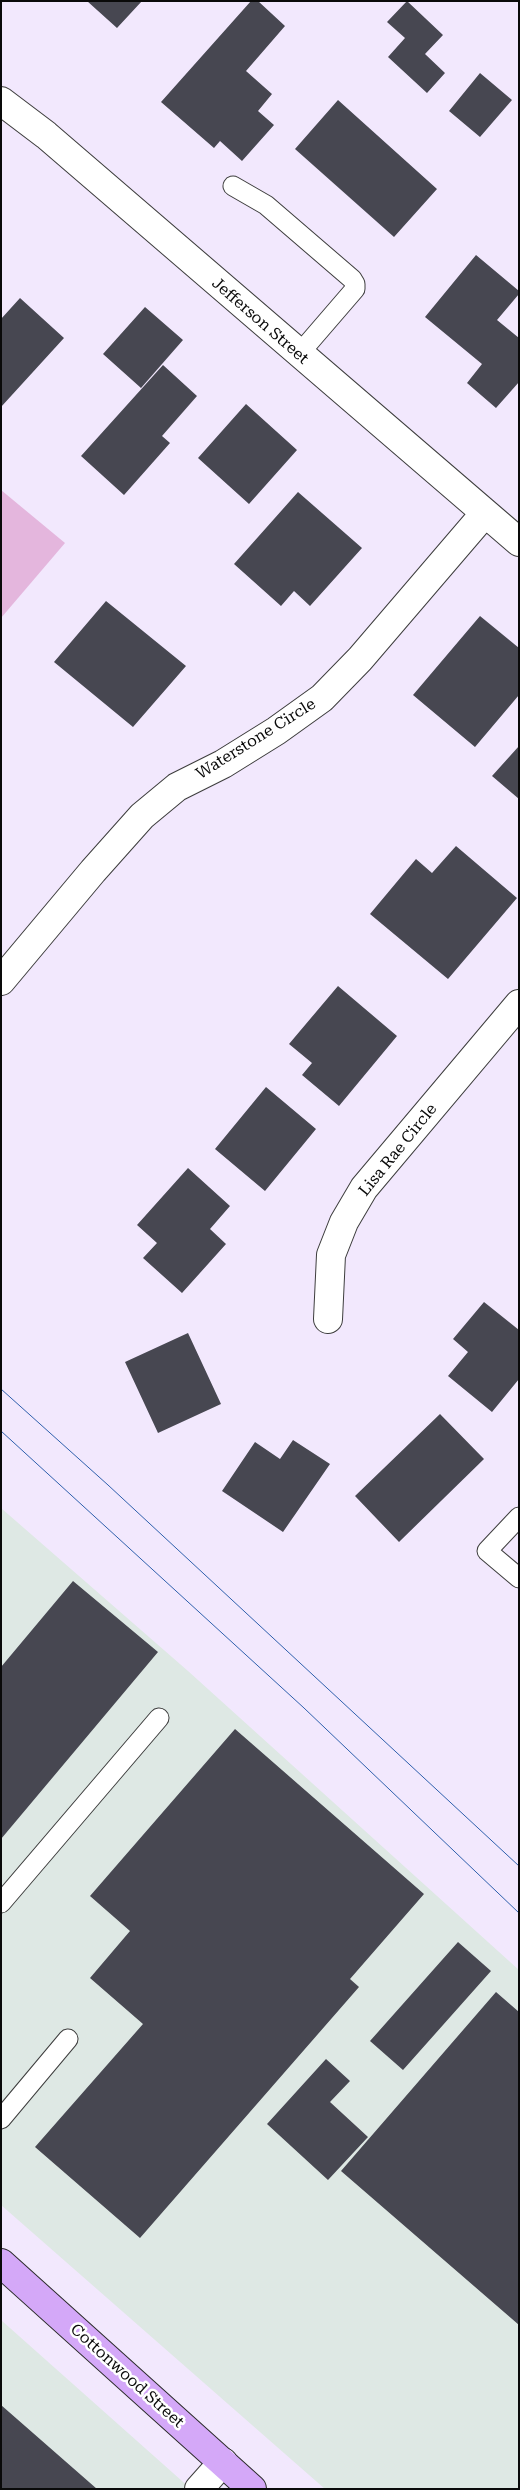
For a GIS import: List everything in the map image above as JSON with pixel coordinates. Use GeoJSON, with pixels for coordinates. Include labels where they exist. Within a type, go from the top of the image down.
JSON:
{"type":"FeatureCollection","features":[{"type":"Feature","properties":{"kind":"street","name":"Jefferson Street"},"geometry":{"type":"LineString","coordinates":[[1,101],[46,135],[519,542]]}},
{"type":"Feature","properties":{"kind":"street","name":"Waterstone Circle"},"geometry":{"type":"LineString","coordinates":[[1,981],[93,871],[142,816],[177,787],[238,754],[322,698],[360,660],[485,512]]}},
{"type":"Feature","properties":{"kind":"street","name":"Lisa Rae Circle"},"geometry":{"type":"LineString","coordinates":[[328,1319],[332,1255],[344,1222],[364,1188],[519,1004]]}},
{"type":"Feature","properties":{"kind":"street","name":"Cottonwood Street"},"geometry":{"type":"LineString","coordinates":[[1,2263],[252,2489]]}},
{"type":"Feature","properties":{"kind":"street"},"geometry":{"type":"LineString","coordinates":[[199,2489],[223,2462]]}},
{"type":"Feature","properties":{"kind":"lane"},"geometry":{"type":"LineString","coordinates":[[233,186],[266,205],[352,279],[355,284],[355,289],[299,354]]}},
{"type":"Feature","properties":{"kind":"lane"},"geometry":{"type":"LineString","coordinates":[[519,1517],[487,1551],[519,1578]]}},
{"type":"Feature","properties":{"kind":"lane"},"geometry":{"type":"LineString","coordinates":[[1,1902],[159,1718]]}},
{"type":"Feature","properties":{"kind":"lane"},"geometry":{"type":"LineString","coordinates":[[1,2118],[68,2039]]}},
{"type":"Feature","properties":{"kind":"shaded area"},"geometry":{"type":"Polygon","coordinates":[[[1,490],[65,543],[1,618],[1,490]]]}},
{"type":"Feature","properties":{"kind":"shaded area"},"geometry":{"type":"Polygon","coordinates":[[[1,1508],[188,1671],[519,1970],[519,2489],[325,2489],[1,2205],[1,1508]]]}},
{"type":"Feature","properties":{"kind":"shaded area"},"geometry":{"type":"Polygon","coordinates":[[[1,2320],[191,2489],[1,2489],[1,2320]]]}},
{"type":"Feature","properties":{"kind":"building"},"geometry":{"type":"Polygon","coordinates":[[[87,1],[142,1],[117,28],[87,1]]]}},
{"type":"Feature","properties":{"kind":"building"},"geometry":{"type":"Polygon","coordinates":[[[251,1],[258,1],[285,26],[246,71],[272,94],[258,111],[274,125],[242,161],[220,141],[214,148],[161,102],[251,1]]]}},
{"type":"Feature","properties":{"kind":"building"},"geometry":{"type":"Polygon","coordinates":[[[407,1],[443,35],[425,54],[445,73],[427,93],[388,57],[405,38],[387,22],[407,1]]]}},
{"type":"Feature","properties":{"kind":"building"},"geometry":{"type":"Polygon","coordinates":[[[480,73],[512,100],[480,137],[449,111],[480,73]]]}},
{"type":"Feature","properties":{"kind":"building"},"geometry":{"type":"Polygon","coordinates":[[[338,100],[437,189],[394,237],[295,149],[338,100]]]}},
{"type":"Feature","properties":{"kind":"building"},"geometry":{"type":"Polygon","coordinates":[[[476,255],[519,291],[519,294],[497,320],[519,338],[519,382],[496,408],[467,383],[482,364],[425,317],[476,255]]]}},
{"type":"Feature","properties":{"kind":"building"},"geometry":{"type":"Polygon","coordinates":[[[20,298],[64,338],[1,407],[1,319],[20,298]]]}},
{"type":"Feature","properties":{"kind":"building"},"geometry":{"type":"Polygon","coordinates":[[[145,307],[183,340],[141,388],[103,354],[145,307]]]}},
{"type":"Feature","properties":{"kind":"building"},"geometry":{"type":"Polygon","coordinates":[[[163,365],[197,396],[162,436],[170,443],[124,495],[81,456],[163,365]]]}},
{"type":"Feature","properties":{"kind":"building"},"geometry":{"type":"Polygon","coordinates":[[[246,404],[297,450],[249,504],[198,458],[246,404]]]}},
{"type":"Feature","properties":{"kind":"building"},"geometry":{"type":"Polygon","coordinates":[[[298,492],[362,548],[310,606],[294,591],[281,606],[234,564],[298,492]]]}},
{"type":"Feature","properties":{"kind":"building"},"geometry":{"type":"Polygon","coordinates":[[[106,601],[186,666],[133,727],[54,662],[106,601]]]}},
{"type":"Feature","properties":{"kind":"building"},"geometry":{"type":"Polygon","coordinates":[[[480,616],[519,648],[519,695],[475,747],[413,695],[480,616]]]}},
{"type":"Feature","properties":{"kind":"building"},"geometry":{"type":"Polygon","coordinates":[[[519,746],[519,799],[492,776],[519,746]]]}},
{"type":"Feature","properties":{"kind":"building"},"geometry":{"type":"Polygon","coordinates":[[[456,846],[517,898],[448,979],[370,914],[416,859],[432,873],[456,846]]]}},
{"type":"Feature","properties":{"kind":"building"},"geometry":{"type":"Polygon","coordinates":[[[338,986],[397,1036],[339,1106],[302,1075],[312,1063],[289,1044],[338,986]]]}},
{"type":"Feature","properties":{"kind":"building"},"geometry":{"type":"Polygon","coordinates":[[[266,1087],[316,1129],[265,1191],[215,1149],[266,1087]]]}},
{"type":"Feature","properties":{"kind":"building"},"geometry":{"type":"Polygon","coordinates":[[[188,1168],[230,1206],[210,1229],[226,1244],[182,1293],[143,1258],[157,1243],[137,1225],[188,1168]]]}},
{"type":"Feature","properties":{"kind":"building"},"geometry":{"type":"Polygon","coordinates":[[[484,1302],[519,1330],[519,1379],[492,1412],[448,1376],[468,1352],[453,1339],[484,1302]]]}},
{"type":"Feature","properties":{"kind":"building"},"geometry":{"type":"Polygon","coordinates":[[[188,1333],[221,1404],[158,1433],[125,1362],[188,1333]]]}},
{"type":"Feature","properties":{"kind":"building"},"geometry":{"type":"Polygon","coordinates":[[[440,1414],[484,1459],[399,1542],[355,1496],[440,1414]]]}},
{"type":"Feature","properties":{"kind":"building"},"geometry":{"type":"Polygon","coordinates":[[[293,1440],[330,1464],[283,1532],[222,1491],[255,1442],[280,1459],[293,1440]]]}},
{"type":"Feature","properties":{"kind":"building"},"geometry":{"type":"Polygon","coordinates":[[[73,1581],[158,1652],[1,1839],[1,1667],[73,1581]]]}},
{"type":"Feature","properties":{"kind":"building"},"geometry":{"type":"Polygon","coordinates":[[[235,1729],[424,1894],[350,1979],[359,1987],[140,2238],[35,2147],[143,2024],[90,1978],[130,1931],[90,1896],[235,1729]]]}},
{"type":"Feature","properties":{"kind":"building"},"geometry":{"type":"Polygon","coordinates":[[[458,1942],[491,1971],[403,2070],[370,2041],[458,1942]]]}},
{"type":"Feature","properties":{"kind":"building"},"geometry":{"type":"Polygon","coordinates":[[[496,1992],[519,2012],[519,2325],[341,2171],[496,1992]]]}},
{"type":"Feature","properties":{"kind":"building"},"geometry":{"type":"Polygon","coordinates":[[[326,2059],[350,2081],[330,2102],[368,2137],[328,2180],[267,2124],[326,2059]]]}},
{"type":"Feature","properties":{"kind":"building"},"geometry":{"type":"Polygon","coordinates":[[[1,2405],[97,2489],[1,2489],[1,2405]]]}},
{"type":"Feature","properties":{"kind":"tram line"},"geometry":{"type":"LineString","coordinates":[[1,1389],[108,1485],[519,1866]]}},
{"type":"Feature","properties":{"kind":"tram line"},"geometry":{"type":"LineString","coordinates":[[1,1431],[304,1708],[519,1913]]}}]}
